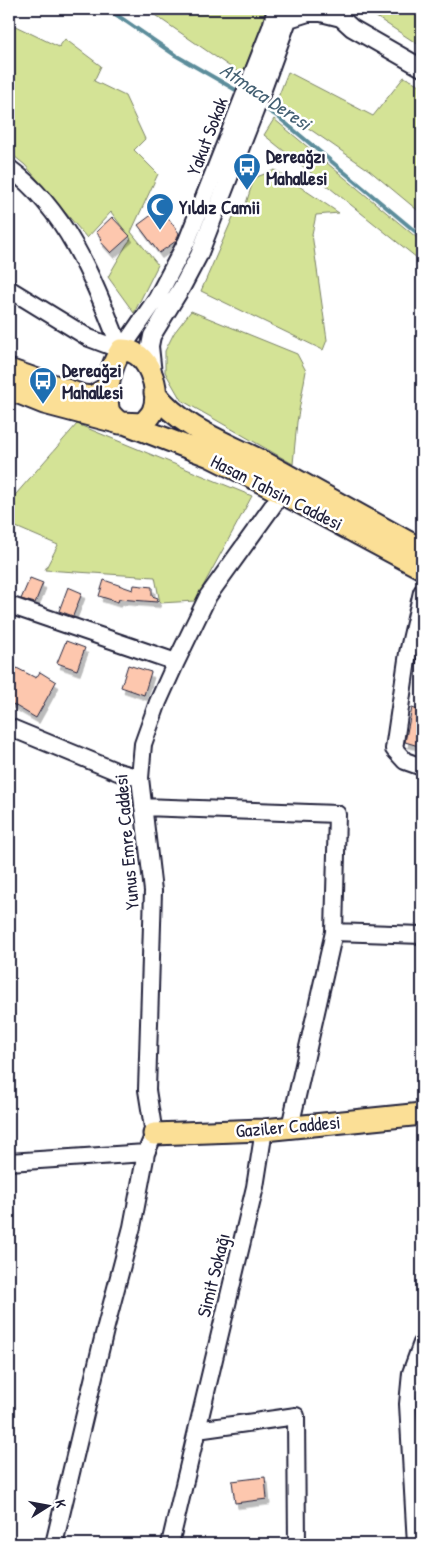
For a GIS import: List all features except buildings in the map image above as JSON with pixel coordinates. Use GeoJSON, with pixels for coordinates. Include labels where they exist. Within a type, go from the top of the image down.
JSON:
{"type":"FeatureCollection","features":[{"type":"Feature","properties":{"kind":"main road"},"geometry":{"type":"LineString","coordinates":[[121,350],[127,350],[143,360],[155,387],[156,400],[152,412],[143,424],[124,424],[112,416],[108,408],[108,388],[113,362],[121,350]]}},
{"type":"Feature","properties":{"kind":"main road"},"geometry":{"type":"LineString","coordinates":[[9,370],[83,396],[92,397],[108,388]]}},
{"type":"Feature","properties":{"kind":"main road","name":"Hasan Tahsin Caddesi"},"geometry":{"type":"LineString","coordinates":[[155,387],[166,406],[192,426],[263,462],[422,550]]}},
{"type":"Feature","properties":{"kind":"main road","name":"Hasan Tahsin Caddesi"},"geometry":{"type":"LineString","coordinates":[[9,389],[44,403],[124,424],[210,456],[422,568]]}},
{"type":"Feature","properties":{"kind":"main road","name":"Gaziler Caddesi"},"geometry":{"type":"LineString","coordinates":[[150,1144],[290,1127],[422,1114]]}},
{"type":"Feature","properties":{"kind":"street","name":"Yakut Sokak"},"geometry":{"type":"LineString","coordinates":[[155,387],[150,346],[152,336],[199,255],[254,91],[276,9]]}},
{"type":"Feature","properties":{"kind":"street"},"geometry":{"type":"LineString","coordinates":[[254,91],[291,14],[321,13],[341,18],[352,28],[422,68]]}},
{"type":"Feature","properties":{"kind":"street","name":"Yakut Sokak"},"geometry":{"type":"LineString","coordinates":[[121,350],[157,298],[187,241],[248,107]]}},
{"type":"Feature","properties":{"kind":"street"},"geometry":{"type":"LineString","coordinates":[[9,168],[43,198],[69,234],[94,282],[121,350]]}},
{"type":"Feature","properties":{"kind":"street"},"geometry":{"type":"LineString","coordinates":[[9,289],[88,338],[121,350]]}},
{"type":"Feature","properties":{"kind":"street","name":"Yunus Emre Caddesi"},"geometry":{"type":"LineString","coordinates":[[54,1544],[105,1330],[132,1227],[150,1144],[147,1090],[153,891],[140,778],[143,744],[176,662],[208,596],[282,493]]}},
{"type":"Feature","properties":{"kind":"street"},"geometry":{"type":"LineString","coordinates":[[422,592],[408,653],[394,749],[405,761],[422,767]]}},
{"type":"Feature","properties":{"kind":"street"},"geometry":{"type":"LineString","coordinates":[[9,604],[176,662]]}},
{"type":"Feature","properties":{"kind":"street"},"geometry":{"type":"LineString","coordinates":[[9,727],[118,772],[140,778]]}},
{"type":"Feature","properties":{"kind":"street"},"geometry":{"type":"LineString","coordinates":[[143,807],[337,814],[334,932],[290,1127]]}},
{"type":"Feature","properties":{"kind":"street"},"geometry":{"type":"LineString","coordinates":[[334,932],[422,935]]}},
{"type":"Feature","properties":{"kind":"street","name":"Simit Sokağı"},"geometry":{"type":"LineString","coordinates":[[170,1544],[255,1187],[264,1130]]}},
{"type":"Feature","properties":{"kind":"street"},"geometry":{"type":"LineString","coordinates":[[9,1162],[150,1144]]}},
{"type":"Feature","properties":{"kind":"street"},"geometry":{"type":"LineString","coordinates":[[416,1544],[408,1404],[411,1373],[422,1343]]}},
{"type":"Feature","properties":{"kind":"street"},"geometry":{"type":"LineString","coordinates":[[197,1430],[296,1416],[297,1544]]}},
{"type":"Feature","properties":{"kind":"green space"},"geometry":{"type":"Polygon","coordinates":[[[146,9],[269,9],[242,75],[146,9]]]}},
{"type":"Feature","properties":{"kind":"green space"},"geometry":{"type":"Polygon","coordinates":[[[364,9],[422,9],[422,47],[364,9]]]}},
{"type":"Feature","properties":{"kind":"green space"},"geometry":{"type":"Polygon","coordinates":[[[9,23],[59,47],[65,39],[101,66],[94,81],[125,96],[145,139],[134,150],[158,174],[131,232],[158,265],[134,313],[108,277],[131,239],[111,212],[87,238],[25,165],[9,152],[9,23]]]}},
{"type":"Feature","properties":{"kind":"green space"},"geometry":{"type":"Polygon","coordinates":[[[288,72],[373,116],[404,77],[422,86],[422,214],[369,170],[275,105],[288,72]]]}},
{"type":"Feature","properties":{"kind":"green space"},"geometry":{"type":"Polygon","coordinates":[[[274,119],[422,242],[422,262],[264,135],[274,119]]]}},
{"type":"Feature","properties":{"kind":"green space"},"geometry":{"type":"Polygon","coordinates":[[[275,170],[339,213],[316,215],[312,234],[327,340],[323,350],[201,291],[233,217],[244,210],[254,178],[275,170]]]}},
{"type":"Feature","properties":{"kind":"green space"},"geometry":{"type":"Polygon","coordinates":[[[191,311],[297,354],[306,371],[297,422],[293,464],[181,400],[165,372],[165,351],[174,333],[191,311]]]}},
{"type":"Feature","properties":{"kind":"green space"},"geometry":{"type":"Polygon","coordinates":[[[77,424],[252,496],[195,601],[160,603],[155,577],[45,570],[58,545],[9,524],[9,502],[77,424]]]}},
{"type":"Feature","properties":{"kind":"waterway","name":"Atmaca Deresi"},"geometry":{"type":"LineString","coordinates":[[108,9],[175,55],[241,93]]}},
{"type":"Feature","properties":{"kind":"waterway","name":"Atmaca Deresi"},"geometry":{"type":"LineString","coordinates":[[261,106],[277,116],[422,237]]}},
{"type":"Feature","properties":{"kind":"place","name":"Dereağzı Mahallesi"},"geometry":{"type":"Point","coordinates":[247,191]}},
{"type":"Feature","properties":{"kind":"place","name":"Yıldız Camii"},"geometry":{"type":"Point","coordinates":[160,231]}},
{"type":"Feature","properties":{"kind":"place","name":"Dereağzi Mahallesi"},"geometry":{"type":"Point","coordinates":[43,405]}}]}
